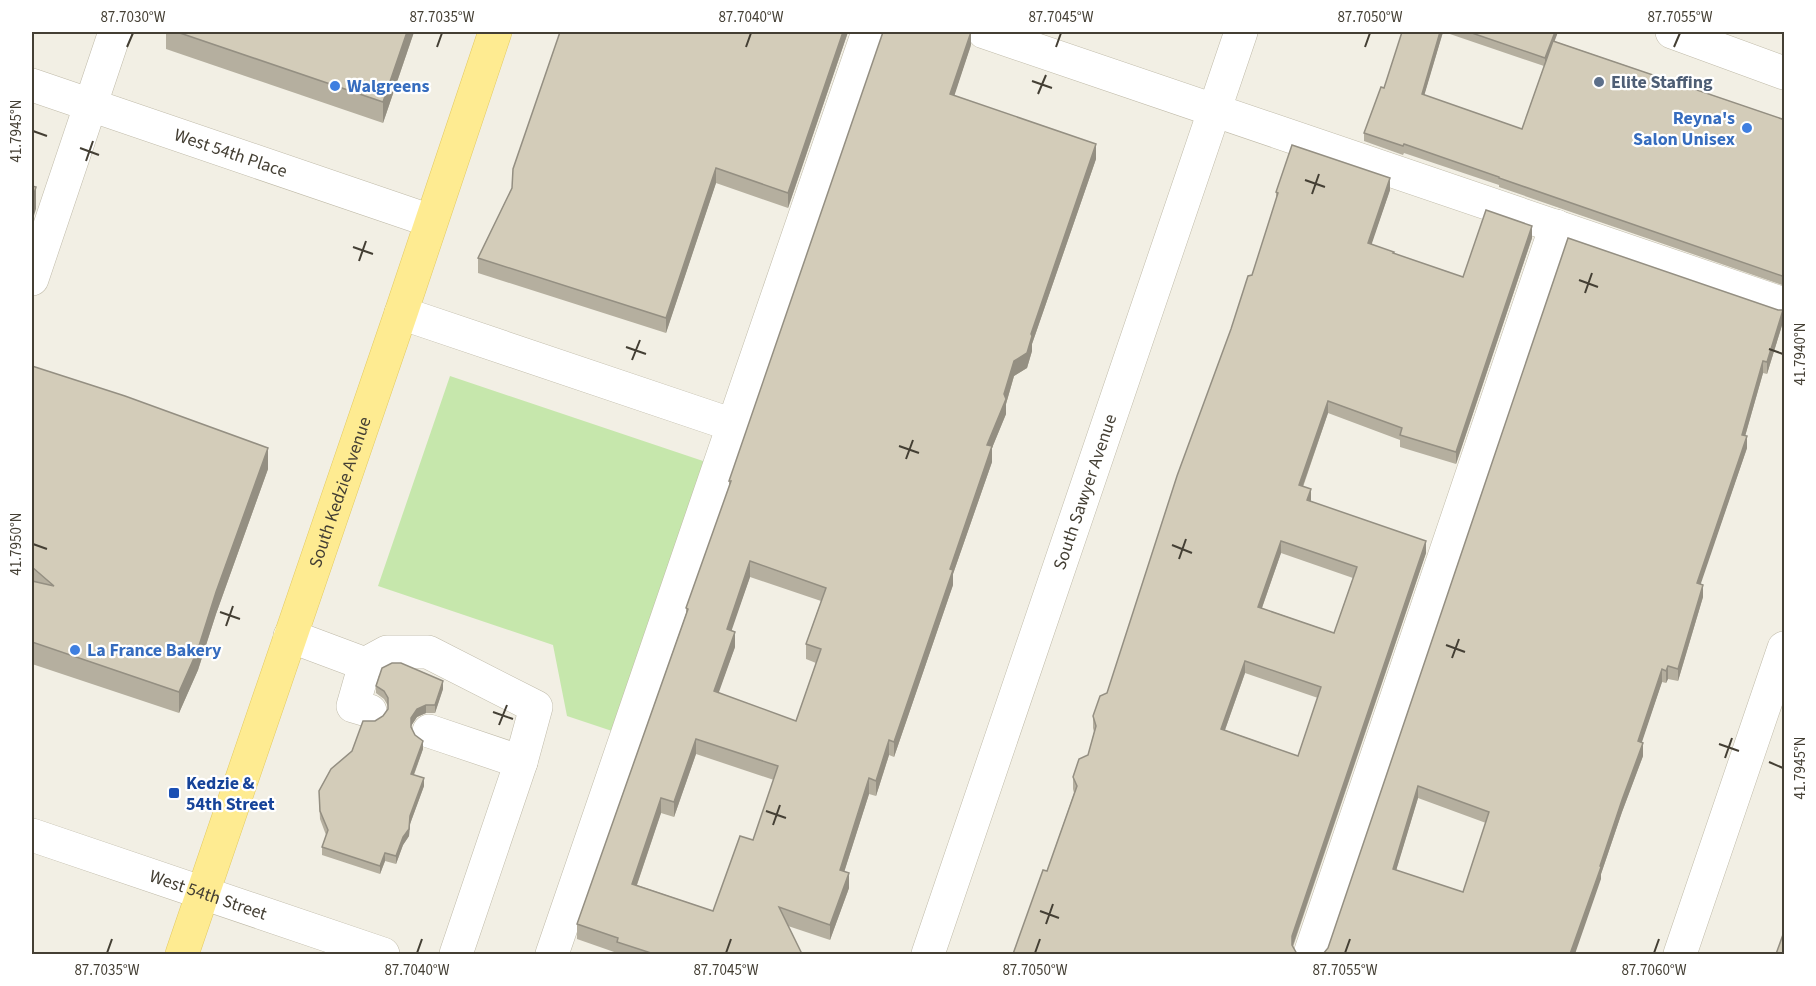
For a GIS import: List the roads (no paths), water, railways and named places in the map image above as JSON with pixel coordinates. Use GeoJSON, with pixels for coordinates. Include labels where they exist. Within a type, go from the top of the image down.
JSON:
{"type":"FeatureCollection","features":[{"type":"Feature","properties":{"kind":"main road","name":"South Kedzie Avenue"},"geometry":{"type":"LineString","coordinates":[[182,954],[495,32]]}},
{"type":"Feature","properties":{"kind":"street"},"geometry":{"type":"LineString","coordinates":[[32,279],[115,32]]}},
{"type":"Feature","properties":{"kind":"street"},"geometry":{"type":"LineString","coordinates":[[552,954],[868,32]]}},
{"type":"Feature","properties":{"kind":"street"},"geometry":{"type":"LineString","coordinates":[[984,32],[1785,304]]}},
{"type":"Feature","properties":{"kind":"street","name":"South Sawyer Avenue"},"geometry":{"type":"LineString","coordinates":[[928,954],[1241,32]]}},
{"type":"Feature","properties":{"kind":"street"},"geometry":{"type":"LineString","coordinates":[[1672,32],[1785,73]]}},
{"type":"Feature","properties":{"kind":"street","name":"West 54th Place"},"geometry":{"type":"LineString","coordinates":[[32,85],[431,221]]}},
{"type":"Feature","properties":{"kind":"street"},"geometry":{"type":"LineString","coordinates":[[1310,954],[1556,226]]}},
{"type":"Feature","properties":{"kind":"street"},"geometry":{"type":"LineString","coordinates":[[401,314],[733,425]]}},
{"type":"Feature","properties":{"kind":"street"},"geometry":{"type":"LineString","coordinates":[[291,636],[376,658],[428,652],[536,706],[521,762],[456,954]]}},
{"type":"Feature","properties":{"kind":"street"},"geometry":{"type":"LineString","coordinates":[[1680,954],[1785,648]]}},
{"type":"Feature","properties":{"kind":"street"},"geometry":{"type":"LineString","coordinates":[[370,711],[353,706],[376,658]]}},
{"type":"Feature","properties":{"kind":"street"},"geometry":{"type":"LineString","coordinates":[[429,731],[521,762]]}},
{"type":"Feature","properties":{"kind":"street","name":"West 54th Street"},"geometry":{"type":"LineString","coordinates":[[32,835],[383,954]]}},
{"type":"Feature","properties":{"kind":"place","name":"Elite Staffing"},"geometry":{"type":"Point","coordinates":[1599,82]}},
{"type":"Feature","properties":{"kind":"place","name":"Walgreens"},"geometry":{"type":"Point","coordinates":[335,86]}},
{"type":"Feature","properties":{"kind":"place","name":"Reyna's Salon Unisex"},"geometry":{"type":"Point","coordinates":[1747,128]}},
{"type":"Feature","properties":{"kind":"place","name":"La France Bakery"},"geometry":{"type":"Point","coordinates":[75,650]}},
{"type":"Feature","properties":{"kind":"place","name":"Kedzie & 54th Street"},"geometry":{"type":"Point","coordinates":[174,793]}}]}
